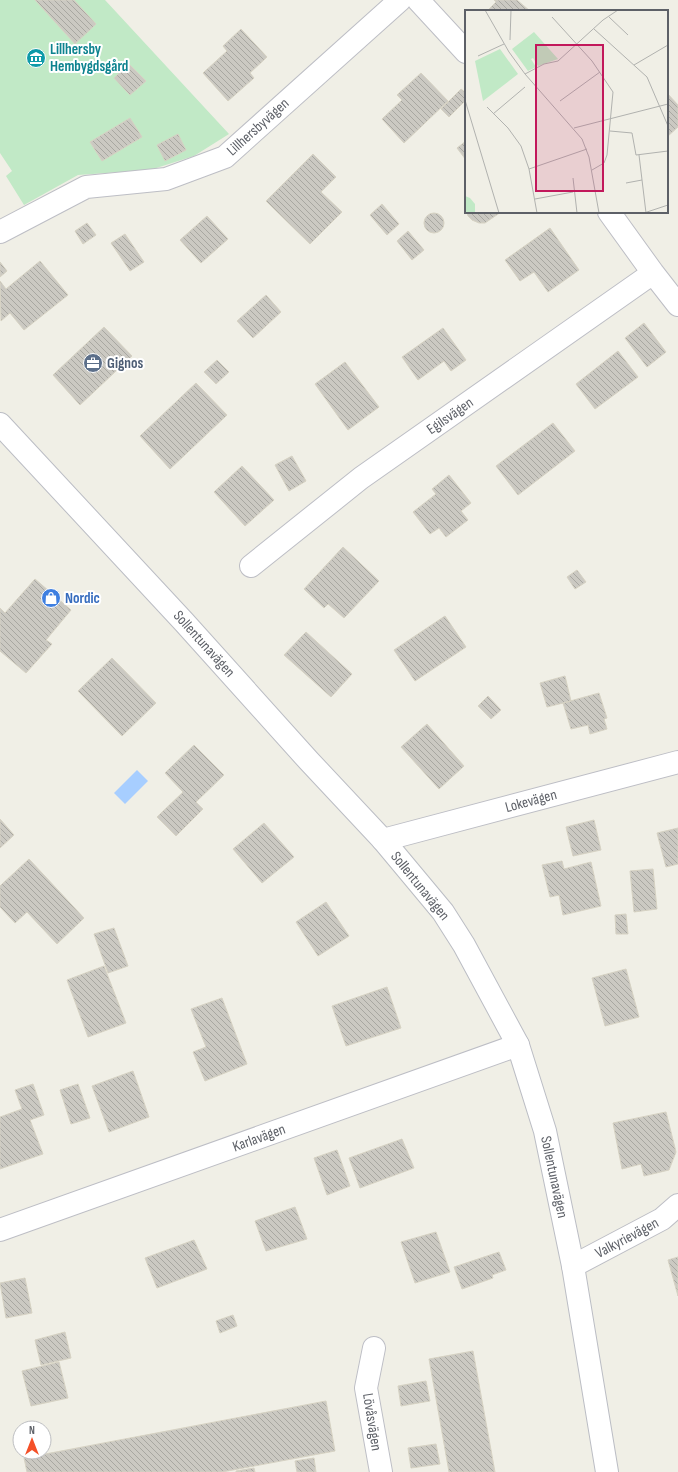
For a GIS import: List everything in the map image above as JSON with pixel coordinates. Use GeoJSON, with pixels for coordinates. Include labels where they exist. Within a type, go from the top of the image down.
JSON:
{"type":"FeatureCollection","features":[{"type":"Feature","properties":{"kind":"street","name":"Lillhersbyvägen"},"geometry":{"type":"LineString","coordinates":[[0,232],[86,187],[166,179],[225,157],[400,0]]}},
{"type":"Feature","properties":{"kind":"street"},"geometry":{"type":"LineString","coordinates":[[418,0],[465,51]]}},
{"type":"Feature","properties":{"kind":"street"},"geometry":{"type":"LineString","coordinates":[[610,213],[678,305]]}},
{"type":"Feature","properties":{"kind":"street","name":"Egilsvägen"},"geometry":{"type":"LineString","coordinates":[[251,566],[361,478],[653,273]]}},
{"type":"Feature","properties":{"kind":"street","name":"Sollentunavägen"},"geometry":{"type":"LineString","coordinates":[[0,424],[184,622],[309,761],[383,840],[443,912],[464,946],[518,1046],[545,1131],[573,1266],[607,1472]]}},
{"type":"Feature","properties":{"kind":"street","name":"Lokevägen"},"geometry":{"type":"LineString","coordinates":[[383,840],[678,762]]}},
{"type":"Feature","properties":{"kind":"street","name":"Karlavägen"},"geometry":{"type":"LineString","coordinates":[[0,1230],[518,1046]]}},
{"type":"Feature","properties":{"kind":"street","name":"Valkyrievägen"},"geometry":{"type":"LineString","coordinates":[[573,1266],[662,1219],[678,1205]]}},
{"type":"Feature","properties":{"kind":"street","name":"Lövåsvägen"},"geometry":{"type":"LineString","coordinates":[[374,1348],[366,1388],[380,1472]]}},
{"type":"Feature","properties":{"kind":"green space"},"geometry":{"type":"Polygon","coordinates":[[[0,0],[105,0],[229,134],[194,156],[150,170],[78,175],[24,205],[6,176],[12,171],[0,153],[0,0]]]}},
{"type":"Feature","properties":{"kind":"water"},"geometry":{"type":"Polygon","coordinates":[[[137,770],[148,781],[125,804],[114,793],[137,770]]]}},
{"type":"Feature","properties":{"kind":"building"},"geometry":{"type":"Polygon","coordinates":[[[35,0],[74,0],[96,24],[75,44],[35,0]]]}},
{"type":"Feature","properties":{"kind":"building"},"geometry":{"type":"Polygon","coordinates":[[[494,0],[517,0],[529,10],[488,10],[496,2],[494,0]]]}},
{"type":"Feature","properties":{"kind":"building"},"geometry":{"type":"Polygon","coordinates":[[[241,29],[267,57],[250,73],[254,78],[228,101],[203,73],[227,51],[223,46],[241,29]]]}},
{"type":"Feature","properties":{"kind":"building"},"geometry":{"type":"Polygon","coordinates":[[[129,64],[146,81],[130,95],[114,78],[129,64]]]}},
{"type":"Feature","properties":{"kind":"building"},"geometry":{"type":"Polygon","coordinates":[[[421,73],[448,101],[404,143],[382,119],[402,100],[397,95],[421,73]]]}},
{"type":"Feature","properties":{"kind":"building"},"geometry":{"type":"Polygon","coordinates":[[[461,89],[465,92],[465,101],[449,117],[441,109],[461,89]]]}},
{"type":"Feature","properties":{"kind":"building"},"geometry":{"type":"Polygon","coordinates":[[[668,94],[678,105],[678,127],[668,136],[668,94]]]}},
{"type":"Feature","properties":{"kind":"building"},"geometry":{"type":"Polygon","coordinates":[[[130,118],[142,137],[102,161],[90,142],[130,118]]]}},
{"type":"Feature","properties":{"kind":"building"},"geometry":{"type":"Polygon","coordinates":[[[178,134],[186,150],[165,161],[157,145],[178,134]]]}},
{"type":"Feature","properties":{"kind":"building"},"geometry":{"type":"Polygon","coordinates":[[[465,142],[465,159],[457,148],[465,142]]]}},
{"type":"Feature","properties":{"kind":"building"},"geometry":{"type":"Polygon","coordinates":[[[313,154],[336,177],[321,192],[342,212],[310,244],[266,201],[313,154]]]}},
{"type":"Feature","properties":{"kind":"building"},"geometry":{"type":"Polygon","coordinates":[[[382,204],[399,224],[387,235],[370,215],[382,204]]]}},
{"type":"Feature","properties":{"kind":"building"},"geometry":{"type":"Polygon","coordinates":[[[434,213],[441,216],[444,223],[441,230],[434,233],[427,230],[424,223],[427,216],[434,213]]]}},
{"type":"Feature","properties":{"kind":"building"},"geometry":{"type":"Polygon","coordinates":[[[467,213],[500,213],[485,223],[479,223],[472,220],[467,213]]]}},
{"type":"Feature","properties":{"kind":"building"},"geometry":{"type":"Polygon","coordinates":[[[207,216],[228,239],[201,263],[180,240],[207,216]]]}},
{"type":"Feature","properties":{"kind":"building"},"geometry":{"type":"Polygon","coordinates":[[[87,223],[96,235],[83,244],[75,231],[87,223]]]}},
{"type":"Feature","properties":{"kind":"building"},"geometry":{"type":"Polygon","coordinates":[[[550,228],[579,270],[548,292],[534,272],[520,281],[505,260],[550,228]]]}},
{"type":"Feature","properties":{"kind":"building"},"geometry":{"type":"Polygon","coordinates":[[[408,231],[424,250],[412,260],[397,241],[408,231]]]}},
{"type":"Feature","properties":{"kind":"building"},"geometry":{"type":"Polygon","coordinates":[[[125,234],[144,262],[130,271],[111,243],[125,234]]]}},
{"type":"Feature","properties":{"kind":"building"},"geometry":{"type":"Polygon","coordinates":[[[40,261],[68,295],[24,330],[10,313],[1,321],[0,281],[6,289],[40,261]]]}},
{"type":"Feature","properties":{"kind":"building"},"geometry":{"type":"Polygon","coordinates":[[[0,262],[7,271],[0,277],[0,262]]]}},
{"type":"Feature","properties":{"kind":"building"},"geometry":{"type":"Polygon","coordinates":[[[266,295],[281,312],[253,338],[237,321],[266,295]]]}},
{"type":"Feature","properties":{"kind":"building"},"geometry":{"type":"Polygon","coordinates":[[[644,323],[666,352],[647,367],[625,338],[644,323]]]}},
{"type":"Feature","properties":{"kind":"building"},"geometry":{"type":"Polygon","coordinates":[[[104,327],[132,356],[80,405],[53,375],[104,327]]]}},
{"type":"Feature","properties":{"kind":"building"},"geometry":{"type":"Polygon","coordinates":[[[443,328],[466,360],[451,371],[444,361],[418,380],[402,357],[443,328]]]}},
{"type":"Feature","properties":{"kind":"building"},"geometry":{"type":"Polygon","coordinates":[[[618,351],[638,377],[595,409],[576,384],[618,351]]]}},
{"type":"Feature","properties":{"kind":"building"},"geometry":{"type":"Polygon","coordinates":[[[217,360],[229,372],[216,384],[204,372],[217,360]]]}},
{"type":"Feature","properties":{"kind":"building"},"geometry":{"type":"Polygon","coordinates":[[[345,362],[379,407],[348,430],[315,384],[345,362]]]}},
{"type":"Feature","properties":{"kind":"building"},"geometry":{"type":"Polygon","coordinates":[[[196,383],[227,415],[170,469],[140,436],[196,383]]]}},
{"type":"Feature","properties":{"kind":"building"},"geometry":{"type":"Polygon","coordinates":[[[553,423],[575,451],[518,495],[496,466],[553,423]]]}},
{"type":"Feature","properties":{"kind":"building"},"geometry":{"type":"Polygon","coordinates":[[[292,456],[306,481],[289,491],[275,465],[292,456]]]}},
{"type":"Feature","properties":{"kind":"building"},"geometry":{"type":"Polygon","coordinates":[[[242,466],[274,500],[245,526],[214,492],[242,466]]]}},
{"type":"Feature","properties":{"kind":"building"},"geometry":{"type":"Polygon","coordinates":[[[449,475],[471,503],[461,511],[468,520],[446,537],[439,528],[430,534],[413,512],[436,494],[432,489],[449,475]]]}},
{"type":"Feature","properties":{"kind":"building"},"geometry":{"type":"Polygon","coordinates":[[[343,547],[379,581],[344,618],[328,604],[324,608],[304,589],[343,547]]]}},
{"type":"Feature","properties":{"kind":"building"},"geometry":{"type":"Polygon","coordinates":[[[577,570],[586,582],[575,589],[567,577],[577,570]]]}},
{"type":"Feature","properties":{"kind":"building"},"geometry":{"type":"Polygon","coordinates":[[[35,579],[71,610],[46,640],[52,644],[26,673],[0,651],[0,608],[5,613],[35,579]]]}},
{"type":"Feature","properties":{"kind":"building"},"geometry":{"type":"Polygon","coordinates":[[[445,616],[466,647],[415,681],[394,650],[445,616]]]}},
{"type":"Feature","properties":{"kind":"building"},"geometry":{"type":"Polygon","coordinates":[[[306,632],[352,674],[331,697],[284,655],[306,632]]]}},
{"type":"Feature","properties":{"kind":"building"},"geometry":{"type":"Polygon","coordinates":[[[112,658],[156,703],[122,736],[78,691],[112,658]]]}},
{"type":"Feature","properties":{"kind":"building"},"geometry":{"type":"Polygon","coordinates":[[[565,676],[571,701],[547,707],[540,683],[565,676]]]}},
{"type":"Feature","properties":{"kind":"building"},"geometry":{"type":"Polygon","coordinates":[[[599,693],[607,718],[604,719],[607,729],[590,734],[588,725],[571,729],[563,703],[599,693]]]}},
{"type":"Feature","properties":{"kind":"building"},"geometry":{"type":"Polygon","coordinates":[[[488,696],[501,710],[491,719],[478,706],[488,696]]]}},
{"type":"Feature","properties":{"kind":"building"},"geometry":{"type":"Polygon","coordinates":[[[427,724],[464,766],[439,789],[401,747],[427,724]]]}},
{"type":"Feature","properties":{"kind":"building"},"geometry":{"type":"Polygon","coordinates":[[[194,745],[224,775],[196,802],[203,809],[176,836],[157,817],[183,792],[165,773],[194,745]]]}},
{"type":"Feature","properties":{"kind":"building"},"geometry":{"type":"Polygon","coordinates":[[[0,819],[14,835],[0,848],[0,819]]]}},
{"type":"Feature","properties":{"kind":"building"},"geometry":{"type":"Polygon","coordinates":[[[594,820],[601,850],[573,856],[566,827],[594,820]]]}},
{"type":"Feature","properties":{"kind":"building"},"geometry":{"type":"Polygon","coordinates":[[[264,823],[294,857],[262,883],[233,849],[264,823]]]}},
{"type":"Feature","properties":{"kind":"building"},"geometry":{"type":"Polygon","coordinates":[[[678,828],[678,864],[666,867],[657,833],[678,828]]]}},
{"type":"Feature","properties":{"kind":"building"},"geometry":{"type":"Polygon","coordinates":[[[29,859],[84,918],[57,944],[27,912],[15,923],[0,907],[0,886],[29,859]]]}},
{"type":"Feature","properties":{"kind":"building"},"geometry":{"type":"Polygon","coordinates":[[[562,861],[564,869],[591,862],[601,906],[563,915],[559,895],[550,897],[542,865],[562,861]]]}},
{"type":"Feature","properties":{"kind":"building"},"geometry":{"type":"Polygon","coordinates":[[[653,869],[657,909],[634,912],[630,871],[653,869]]]}},
{"type":"Feature","properties":{"kind":"building"},"geometry":{"type":"Polygon","coordinates":[[[326,902],[349,936],[318,956],[296,922],[326,902]]]}},
{"type":"Feature","properties":{"kind":"building"},"geometry":{"type":"Polygon","coordinates":[[[626,914],[628,934],[616,934],[615,915],[626,914]]]}},
{"type":"Feature","properties":{"kind":"building"},"geometry":{"type":"Polygon","coordinates":[[[114,928],[128,966],[108,973],[94,934],[114,928]]]}},
{"type":"Feature","properties":{"kind":"building"},"geometry":{"type":"Polygon","coordinates":[[[104,966],[126,1023],[88,1037],[67,980],[104,966]]]}},
{"type":"Feature","properties":{"kind":"building"},"geometry":{"type":"Polygon","coordinates":[[[626,969],[639,1017],[605,1026],[592,978],[626,969]]]}},
{"type":"Feature","properties":{"kind":"building"},"geometry":{"type":"Polygon","coordinates":[[[387,987],[401,1028],[346,1046],[332,1006],[387,987]]]}},
{"type":"Feature","properties":{"kind":"building"},"geometry":{"type":"Polygon","coordinates":[[[222,998],[247,1064],[205,1081],[193,1052],[206,1047],[191,1009],[222,998]]]}},
{"type":"Feature","properties":{"kind":"building"},"geometry":{"type":"Polygon","coordinates":[[[133,1071],[149,1117],[109,1132],[92,1086],[133,1071]]]}},
{"type":"Feature","properties":{"kind":"building"},"geometry":{"type":"Polygon","coordinates":[[[33,1084],[44,1115],[30,1120],[43,1154],[0,1169],[0,1117],[22,1109],[15,1090],[33,1084]]]}},
{"type":"Feature","properties":{"kind":"building"},"geometry":{"type":"Polygon","coordinates":[[[78,1084],[90,1118],[71,1124],[60,1090],[78,1084]]]}},
{"type":"Feature","properties":{"kind":"building"},"geometry":{"type":"Polygon","coordinates":[[[666,1112],[676,1152],[669,1170],[644,1176],[641,1164],[622,1169],[613,1123],[666,1112]]]}},
{"type":"Feature","properties":{"kind":"building"},"geometry":{"type":"Polygon","coordinates":[[[402,1139],[414,1168],[360,1188],[349,1158],[402,1139]]]}},
{"type":"Feature","properties":{"kind":"building"},"geometry":{"type":"Polygon","coordinates":[[[337,1150],[350,1186],[327,1195],[314,1158],[337,1150]]]}},
{"type":"Feature","properties":{"kind":"building"},"geometry":{"type":"Polygon","coordinates":[[[295,1207],[307,1239],[266,1251],[255,1221],[295,1207]]]}},
{"type":"Feature","properties":{"kind":"building"},"geometry":{"type":"Polygon","coordinates":[[[436,1232],[450,1272],[415,1283],[401,1242],[436,1232]]]}},
{"type":"Feature","properties":{"kind":"building"},"geometry":{"type":"Polygon","coordinates":[[[194,1240],[207,1269],[157,1288],[145,1258],[194,1240]]]}},
{"type":"Feature","properties":{"kind":"building"},"geometry":{"type":"Polygon","coordinates":[[[499,1252],[506,1270],[492,1275],[493,1278],[462,1289],[454,1267],[499,1252]]]}},
{"type":"Feature","properties":{"kind":"building"},"geometry":{"type":"Polygon","coordinates":[[[678,1257],[678,1296],[668,1260],[678,1257]]]}},
{"type":"Feature","properties":{"kind":"building"},"geometry":{"type":"Polygon","coordinates":[[[25,1278],[32,1313],[6,1318],[0,1283],[25,1278]]]}},
{"type":"Feature","properties":{"kind":"building"},"geometry":{"type":"Polygon","coordinates":[[[233,1315],[237,1326],[220,1333],[216,1321],[233,1315]]]}},
{"type":"Feature","properties":{"kind":"building"},"geometry":{"type":"Polygon","coordinates":[[[65,1332],[71,1358],[41,1365],[35,1340],[65,1332]]]}},
{"type":"Feature","properties":{"kind":"building"},"geometry":{"type":"Polygon","coordinates":[[[473,1351],[495,1472],[449,1472],[429,1359],[473,1351]]]}},
{"type":"Feature","properties":{"kind":"building"},"geometry":{"type":"Polygon","coordinates":[[[59,1362],[68,1398],[31,1406],[22,1371],[59,1362]]]}},
{"type":"Feature","properties":{"kind":"building"},"geometry":{"type":"Polygon","coordinates":[[[426,1381],[430,1401],[401,1406],[398,1386],[426,1381]]]}},
{"type":"Feature","properties":{"kind":"building"},"geometry":{"type":"Polygon","coordinates":[[[326,1401],[335,1451],[222,1472],[27,1472],[24,1460],[52,1460],[52,1453],[326,1401]]]}},
{"type":"Feature","properties":{"kind":"building"},"geometry":{"type":"Polygon","coordinates":[[[436,1444],[440,1464],[411,1468],[408,1448],[436,1444]]]}},
{"type":"Feature","properties":{"kind":"building"},"geometry":{"type":"Polygon","coordinates":[[[314,1458],[316,1472],[297,1472],[295,1461],[314,1458]]]}},
{"type":"Feature","properties":{"kind":"building"},"geometry":{"type":"Polygon","coordinates":[[[254,1468],[255,1472],[236,1472],[236,1471],[254,1468]]]}},
{"type":"Feature","properties":{"kind":"place","name":"Lillhersby Hembygdsgård"},"geometry":{"type":"Point","coordinates":[36,58]}},
{"type":"Feature","properties":{"kind":"place","name":"Gignos"},"geometry":{"type":"Point","coordinates":[93,363]}},
{"type":"Feature","properties":{"kind":"place","name":"Nordic"},"geometry":{"type":"Point","coordinates":[51,598]}}]}
